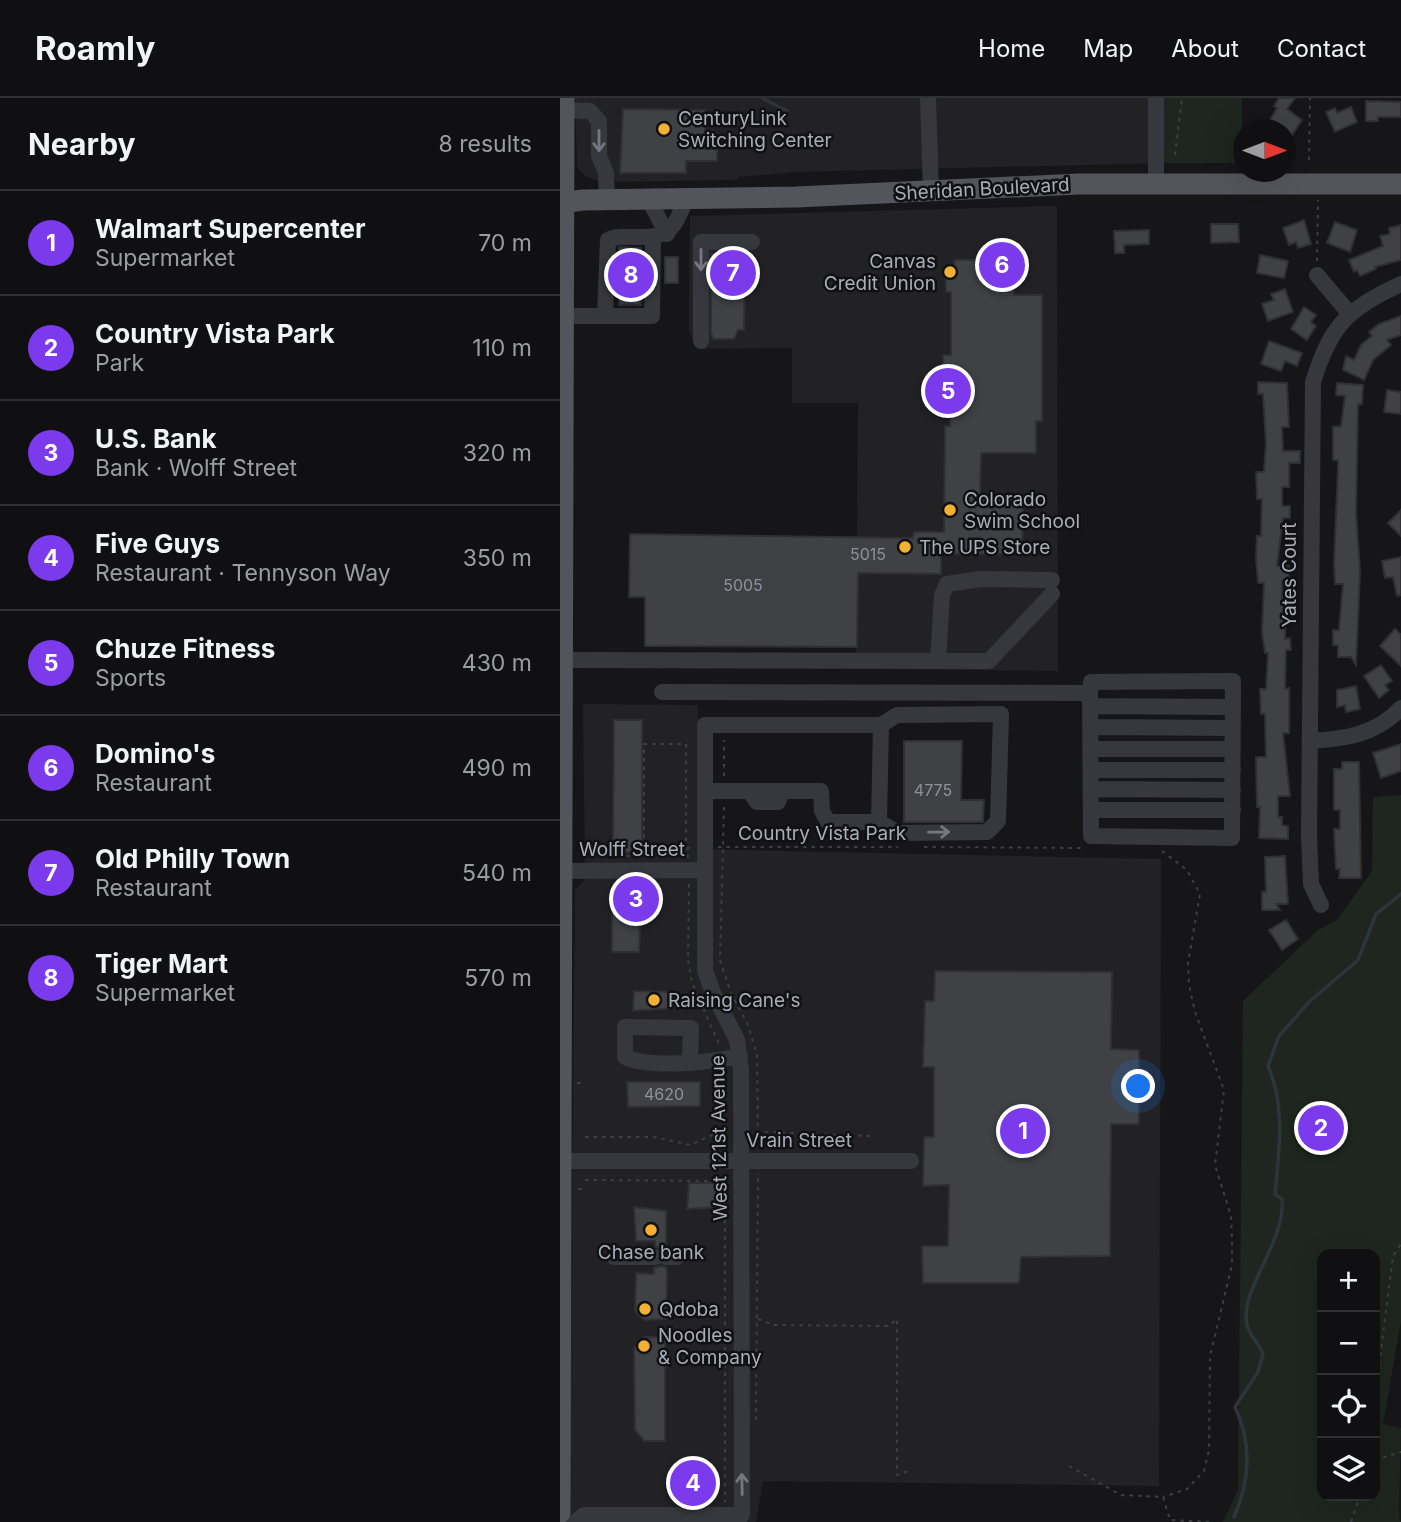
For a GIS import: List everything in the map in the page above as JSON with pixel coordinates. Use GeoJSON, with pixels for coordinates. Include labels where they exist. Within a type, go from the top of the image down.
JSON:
{"type":"FeatureCollection","features":[{"type":"Feature","properties":{"kind":"main road"},"geometry":{"type":"LineString","coordinates":[[560,1513],[561,202],[564,104]]}},
{"type":"Feature","properties":{"kind":"main road","name":"Sheridan Boulevard"},"geometry":{"type":"LineString","coordinates":[[561,202],[931,191],[1051,184],[1401,184]]}},
{"type":"Feature","properties":{"kind":"street"},"geometry":{"type":"LineString","coordinates":[[928,98],[931,191]]}},
{"type":"Feature","properties":{"kind":"street"},"geometry":{"type":"LineString","coordinates":[[1156,98],[1156,183]]}},
{"type":"Feature","properties":{"kind":"street"},"geometry":{"type":"LineString","coordinates":[[564,104],[590,111],[599,121],[599,156],[606,173],[607,200]]}},
{"type":"Feature","properties":{"kind":"street"},"geometry":{"type":"LineString","coordinates":[[562,316],[652,316],[660,236],[649,200]]}},
{"type":"Feature","properties":{"kind":"street"},"geometry":{"type":"LineString","coordinates":[[605,316],[608,240],[614,236],[660,236],[676,224],[686,200]]}},
{"type":"Feature","properties":{"kind":"street"},"geometry":{"type":"LineString","coordinates":[[701,341],[701,243],[752,242]]}},
{"type":"Feature","properties":{"kind":"street"},"geometry":{"type":"LineString","coordinates":[[1317,275],[1349,313]]}},
{"type":"Feature","properties":{"kind":"street","name":"Yates Court"},"geometry":{"type":"LineString","coordinates":[[1321,905],[1311,884],[1311,402],[1321,358],[1331,336],[1349,313],[1368,299],[1401,284]]}},
{"type":"Feature","properties":{"kind":"street"},"geometry":{"type":"LineString","coordinates":[[560,660],[938,662],[989,662],[1052,587],[981,579],[947,584],[942,595],[938,662]]}},
{"type":"Feature","properties":{"kind":"street"},"geometry":{"type":"LineString","coordinates":[[1233,681],[1232,838],[1091,836],[1090,699],[1091,682],[1233,681]]}},
{"type":"Feature","properties":{"kind":"street"},"geometry":{"type":"LineString","coordinates":[[662,692],[1090,699],[1233,707]]}},
{"type":"Feature","properties":{"kind":"street"},"geometry":{"type":"LineString","coordinates":[[1310,741],[1366,732],[1401,708]]}},
{"type":"Feature","properties":{"kind":"street"},"geometry":{"type":"LineString","coordinates":[[705,791],[821,791],[822,811],[828,822],[880,822],[898,833],[987,832],[998,821],[1001,714],[897,715],[881,725],[880,822]]}},
{"type":"Feature","properties":{"kind":"street","name":"West 121st Avenue"},"geometry":{"type":"LineString","coordinates":[[575,1522],[584,1515],[742,1515],[740,1056],[734,1030],[713,993],[706,974],[696,870],[696,847],[705,791],[705,725],[881,725]]}},
{"type":"Feature","properties":{"kind":"street"},"geometry":{"type":"LineString","coordinates":[[1091,727],[1233,728]]}},
{"type":"Feature","properties":{"kind":"street"},"geometry":{"type":"LineString","coordinates":[[1091,749],[1233,749]]}},
{"type":"Feature","properties":{"kind":"street"},"geometry":{"type":"LineString","coordinates":[[1091,770],[1233,770]]}},
{"type":"Feature","properties":{"kind":"street"},"geometry":{"type":"LineString","coordinates":[[1091,789],[1233,790]]}},
{"type":"Feature","properties":{"kind":"street"},"geometry":{"type":"LineString","coordinates":[[1091,810],[1233,810]]}},
{"type":"Feature","properties":{"kind":"street","name":"Wolff Street"},"geometry":{"type":"LineString","coordinates":[[561,871],[696,870]]}},
{"type":"Feature","properties":{"kind":"street"},"geometry":{"type":"LineString","coordinates":[[690,1061],[740,1056]]}},
{"type":"Feature","properties":{"kind":"street","name":"Vrain Street"},"geometry":{"type":"LineString","coordinates":[[561,1161],[911,1161]]}},
{"type":"Feature","properties":{"kind":"street"},"geometry":{"type":"LineString","coordinates":[[614,1257],[666,1257]]}},
{"type":"Feature","properties":{"kind":"path"},"geometry":{"type":"LineString","coordinates":[[1175,155],[1182,98]]}},
{"type":"Feature","properties":{"kind":"path"},"geometry":{"type":"LineString","coordinates":[[1309,159],[1310,98]]}},
{"type":"Feature","properties":{"kind":"path"},"geometry":{"type":"LineString","coordinates":[[1317,275],[1318,199]]}},
{"type":"Feature","properties":{"kind":"path"},"geometry":{"type":"LineString","coordinates":[[585,1137],[653,1137],[690,1145],[712,1135],[722,1135],[721,1046],[692,983],[688,960],[696,847],[686,744],[644,744],[644,856]]}},
{"type":"Feature","properties":{"kind":"path","name":"Country Vista Park"},"geometry":{"type":"LineString","coordinates":[[669,856],[676,856],[696,847],[901,847]]}},
{"type":"Feature","properties":{"kind":"path","name":"Country Vista Park"},"geometry":{"type":"LineString","coordinates":[[915,847],[1083,848]]}},
{"type":"Feature","properties":{"kind":"path"},"geometry":{"type":"LineString","coordinates":[[1069,1466],[1121,1494],[1163,1497],[1187,1489],[1204,1471],[1209,1450],[1210,1356],[1232,1265],[1231,1216],[1215,1166],[1224,1090],[1195,1012],[1189,985],[1188,963],[1200,894],[1187,870],[1174,858],[1153,848]]}},
{"type":"Feature","properties":{"kind":"path"},"geometry":{"type":"LineString","coordinates":[[585,852],[590,856],[653,856]]}},
{"type":"Feature","properties":{"kind":"path"},"geometry":{"type":"LineString","coordinates":[[576,1076],[576,1083],[585,1083]]}},
{"type":"Feature","properties":{"kind":"path"},"geometry":{"type":"LineString","coordinates":[[758,1138],[764,1132],[871,1136]]}},
{"type":"Feature","properties":{"kind":"path"},"geometry":{"type":"LineString","coordinates":[[585,1180],[725,1181],[723,1467],[726,1506]]}},
{"type":"Feature","properties":{"kind":"path"},"geometry":{"type":"LineString","coordinates":[[1378,1375],[1394,1256],[1401,1244]]}},
{"type":"Feature","properties":{"kind":"path"},"geometry":{"type":"LineString","coordinates":[[757,1318],[774,1325],[876,1326],[889,1326],[897,1318],[897,1475],[908,1471]]}},
{"type":"Feature","properties":{"kind":"path"},"geometry":{"type":"LineString","coordinates":[[1380,1458],[1401,1452]]}},
{"type":"Feature","properties":{"kind":"path"},"geometry":{"type":"LineString","coordinates":[[1163,1497],[1170,1520],[1210,1522]]}},
{"type":"Feature","properties":{"kind":"path"},"geometry":{"type":"LineString","coordinates":[[1350,1522],[1358,1501]]}},
{"type":"Feature","properties":{"kind":"shaded area"},"geometry":{"type":"Polygon","coordinates":[[[575,98],[1167,98],[1166,163],[795,172],[738,177],[738,180],[601,182],[585,176],[577,167],[575,98]]]}},
{"type":"Feature","properties":{"kind":"shaded area"},"geometry":{"type":"Polygon","coordinates":[[[1167,98],[1242,98],[1242,119],[1233,119],[1233,163],[1166,163],[1167,98]]]}},
{"type":"Feature","properties":{"kind":"shaded area"},"geometry":{"type":"Polygon","coordinates":[[[1057,206],[1058,671],[856,669],[858,403],[792,403],[792,348],[698,349],[689,332],[690,216],[1057,206]]]}},
{"type":"Feature","properties":{"kind":"shaded area"},"geometry":{"type":"Polygon","coordinates":[[[583,704],[698,705],[697,849],[1161,859],[1159,1486],[763,1481],[756,1522],[569,1522],[575,890],[585,880],[583,704]]]}},
{"type":"Feature","properties":{"kind":"shaded area"},"geometry":{"type":"Polygon","coordinates":[[[1401,795],[1401,1321],[1383,1424],[1401,1428],[1401,1522],[1223,1522],[1238,1490],[1243,1001],[1318,930],[1337,920],[1372,871],[1373,797],[1401,795]]]}},
{"type":"Feature","properties":{"kind":"building"},"geometry":{"type":"Polygon","coordinates":[[[1279,98],[1295,98],[1287,109],[1302,120],[1296,129],[1296,119],[1271,119],[1277,108],[1274,106],[1279,98]]]}},
{"type":"Feature","properties":{"kind":"building"},"geometry":{"type":"Polygon","coordinates":[[[1366,101],[1401,102],[1401,117],[1378,117],[1378,121],[1366,121],[1366,101]]]}},
{"type":"Feature","properties":{"kind":"building"},"geometry":{"type":"Polygon","coordinates":[[[1351,107],[1357,122],[1335,132],[1326,112],[1335,108],[1337,113],[1351,107]]]}},
{"type":"Feature","properties":{"kind":"building","name":"CenturyLink Switching Center"},"geometry":{"type":"Polygon","coordinates":[[[623,109],[705,110],[705,149],[717,149],[717,161],[686,161],[686,173],[620,173],[623,109]]]}},
{"type":"Feature","properties":{"kind":"building"},"geometry":{"type":"Polygon","coordinates":[[[1304,220],[1311,244],[1298,248],[1296,242],[1289,245],[1283,228],[1304,220]]]}},
{"type":"Feature","properties":{"kind":"building"},"geometry":{"type":"Polygon","coordinates":[[[1335,222],[1357,230],[1350,252],[1327,243],[1335,222]]]}},
{"type":"Feature","properties":{"kind":"building"},"geometry":{"type":"Polygon","coordinates":[[[1211,224],[1238,224],[1239,242],[1211,243],[1211,224]]]}},
{"type":"Feature","properties":{"kind":"building"},"geometry":{"type":"Polygon","coordinates":[[[1401,225],[1401,260],[1375,267],[1376,269],[1360,276],[1357,270],[1354,272],[1349,260],[1383,246],[1380,236],[1390,234],[1389,228],[1401,225]]]}},
{"type":"Feature","properties":{"kind":"building"},"geometry":{"type":"Polygon","coordinates":[[[1149,230],[1149,244],[1124,245],[1124,253],[1115,253],[1114,231],[1149,230]]]}},
{"type":"Feature","properties":{"kind":"building"},"geometry":{"type":"Polygon","coordinates":[[[619,247],[641,248],[641,305],[619,305],[619,247]]]}},
{"type":"Feature","properties":{"kind":"building"},"geometry":{"type":"Polygon","coordinates":[[[711,253],[739,253],[739,256],[745,256],[744,330],[738,330],[734,339],[713,339],[711,333],[711,253]]]}},
{"type":"Feature","properties":{"kind":"building"},"geometry":{"type":"Polygon","coordinates":[[[1260,255],[1288,261],[1284,278],[1257,273],[1260,255]]]}},
{"type":"Feature","properties":{"kind":"building"},"geometry":{"type":"Polygon","coordinates":[[[665,257],[678,257],[678,283],[665,283],[665,257]]]}},
{"type":"Feature","properties":{"kind":"building"},"geometry":{"type":"Polygon","coordinates":[[[955,260],[1009,260],[1009,265],[1014,265],[1014,295],[1042,295],[1042,421],[1036,421],[1036,453],[981,453],[980,498],[1023,498],[1022,554],[941,554],[941,574],[858,573],[857,647],[645,646],[645,597],[629,597],[630,534],[913,538],[914,532],[944,532],[945,426],[950,426],[950,397],[943,397],[943,355],[951,355],[951,292],[946,292],[945,269],[952,269],[955,260]]]}},
{"type":"Feature","properties":{"kind":"building"},"geometry":{"type":"Polygon","coordinates":[[[1285,289],[1293,312],[1268,321],[1262,304],[1274,300],[1271,294],[1285,289]]]}},
{"type":"Feature","properties":{"kind":"building"},"geometry":{"type":"Polygon","coordinates":[[[1304,307],[1316,315],[1311,322],[1316,326],[1307,340],[1291,329],[1304,307]]]}},
{"type":"Feature","properties":{"kind":"building"},"geometry":{"type":"Polygon","coordinates":[[[1401,316],[1401,335],[1387,340],[1391,345],[1373,360],[1364,380],[1343,370],[1346,356],[1354,360],[1361,345],[1372,336],[1369,332],[1379,324],[1401,316]]]}},
{"type":"Feature","properties":{"kind":"building"},"geometry":{"type":"Polygon","coordinates":[[[1269,341],[1302,353],[1297,366],[1285,361],[1281,371],[1261,364],[1269,341]]]}},
{"type":"Feature","properties":{"kind":"building"},"geometry":{"type":"Polygon","coordinates":[[[1258,382],[1287,383],[1289,427],[1282,427],[1283,451],[1300,451],[1300,463],[1289,463],[1289,487],[1282,487],[1282,506],[1290,506],[1290,518],[1283,518],[1277,566],[1289,566],[1289,581],[1282,581],[1282,600],[1286,604],[1285,639],[1290,638],[1291,650],[1286,650],[1285,689],[1289,688],[1289,733],[1283,733],[1290,796],[1278,796],[1278,817],[1282,817],[1282,825],[1288,826],[1288,839],[1259,838],[1260,807],[1257,807],[1256,757],[1266,757],[1265,714],[1261,714],[1260,689],[1266,689],[1268,653],[1265,653],[1262,632],[1264,583],[1258,583],[1256,558],[1257,536],[1261,536],[1262,499],[1257,499],[1256,472],[1264,472],[1266,443],[1263,394],[1258,394],[1258,382]]]}},
{"type":"Feature","properties":{"kind":"building"},"geometry":{"type":"Polygon","coordinates":[[[1337,383],[1363,385],[1362,404],[1358,404],[1356,513],[1360,571],[1356,665],[1351,657],[1338,657],[1338,645],[1333,645],[1333,630],[1339,630],[1343,584],[1335,584],[1334,562],[1338,460],[1333,460],[1333,427],[1341,426],[1345,396],[1336,395],[1337,383]]]}},
{"type":"Feature","properties":{"kind":"building"},"geometry":{"type":"Polygon","coordinates":[[[1387,390],[1401,392],[1401,414],[1384,412],[1387,390]]]}},
{"type":"Feature","properties":{"kind":"building"},"geometry":{"type":"Polygon","coordinates":[[[1401,510],[1401,536],[1388,523],[1401,510]]]}},
{"type":"Feature","properties":{"kind":"building"},"geometry":{"type":"Polygon","coordinates":[[[1401,557],[1401,595],[1397,596],[1393,577],[1385,578],[1382,561],[1401,557]]]}},
{"type":"Feature","properties":{"kind":"building"},"geometry":{"type":"Polygon","coordinates":[[[1395,629],[1401,635],[1401,666],[1380,646],[1395,629]]]}},
{"type":"Feature","properties":{"kind":"building"},"geometry":{"type":"Polygon","coordinates":[[[1381,665],[1392,681],[1385,685],[1389,690],[1379,698],[1364,676],[1381,665]]]}},
{"type":"Feature","properties":{"kind":"building"},"geometry":{"type":"Polygon","coordinates":[[[1356,686],[1360,709],[1346,712],[1345,705],[1337,707],[1337,690],[1356,686]]]}},
{"type":"Feature","properties":{"kind":"building"},"geometry":{"type":"Polygon","coordinates":[[[614,720],[642,720],[642,853],[613,852],[614,720]]]}},
{"type":"Feature","properties":{"kind":"building"},"geometry":{"type":"Polygon","coordinates":[[[904,741],[962,741],[961,800],[984,800],[983,822],[904,822],[904,741]]]}},
{"type":"Feature","properties":{"kind":"building"},"geometry":{"type":"Polygon","coordinates":[[[1401,744],[1401,771],[1381,778],[1373,753],[1401,744]]]}},
{"type":"Feature","properties":{"kind":"building"},"geometry":{"type":"Polygon","coordinates":[[[1342,762],[1359,762],[1361,878],[1339,878],[1340,869],[1336,869],[1334,829],[1340,829],[1340,810],[1334,810],[1334,769],[1342,769],[1342,762]]]}},
{"type":"Feature","properties":{"kind":"building"},"geometry":{"type":"Polygon","coordinates":[[[1285,856],[1288,904],[1276,904],[1280,910],[1262,910],[1262,892],[1266,892],[1265,857],[1285,856]]]}},
{"type":"Feature","properties":{"kind":"building"},"geometry":{"type":"Polygon","coordinates":[[[612,893],[641,893],[639,952],[612,952],[612,893]]]}},
{"type":"Feature","properties":{"kind":"building"},"geometry":{"type":"Polygon","coordinates":[[[1286,920],[1298,939],[1282,950],[1269,930],[1286,920]]]}},
{"type":"Feature","properties":{"kind":"building"},"geometry":{"type":"Polygon","coordinates":[[[935,971],[1112,972],[1111,1049],[1139,1050],[1139,1124],[1111,1124],[1110,1256],[1021,1257],[1019,1283],[923,1283],[922,1246],[948,1246],[949,1185],[923,1186],[924,1137],[934,1137],[934,1067],[923,1067],[925,1001],[934,1001],[935,971]]]}},
{"type":"Feature","properties":{"kind":"building","name":"Raising Cane's"},"geometry":{"type":"Polygon","coordinates":[[[634,991],[674,992],[674,1008],[633,1011],[634,991]]]}},
{"type":"Feature","properties":{"kind":"building"},"geometry":{"type":"Polygon","coordinates":[[[627,1082],[700,1082],[700,1106],[628,1107],[627,1082]]]}},
{"type":"Feature","properties":{"kind":"building"},"geometry":{"type":"Polygon","coordinates":[[[689,1183],[721,1183],[720,1207],[687,1209],[689,1183]]]}},
{"type":"Feature","properties":{"kind":"building","name":"Chase bank"},"geometry":{"type":"Polygon","coordinates":[[[634,1207],[666,1211],[666,1247],[655,1247],[655,1241],[636,1241],[634,1207]]]}},
{"type":"Feature","properties":{"kind":"building"},"geometry":{"type":"Polygon","coordinates":[[[666,1267],[667,1274],[666,1319],[644,1320],[635,1311],[636,1273],[654,1274],[654,1268],[666,1267]]]}},
{"type":"Feature","properties":{"kind":"building"},"geometry":{"type":"Polygon","coordinates":[[[644,1337],[665,1337],[665,1441],[644,1441],[635,1430],[634,1348],[644,1337]]]}},
{"type":"Feature","properties":{"kind":"building"},"geometry":{"type":"Polygon","coordinates":[[[709,1472],[710,1493],[678,1493],[677,1473],[709,1472]]]}},
{"type":"Feature","properties":{"kind":"waterway"},"geometry":{"type":"LineString","coordinates":[[762,98],[787,111]]}},
{"type":"Feature","properties":{"kind":"waterway"},"geometry":{"type":"LineString","coordinates":[[1234,1517],[1243,1490],[1247,1462],[1244,1434],[1235,1407],[1258,1372],[1263,1354],[1248,1329],[1246,1311],[1271,1249],[1281,1215],[1282,1199],[1275,1194],[1279,1113],[1274,1081],[1268,1066],[1279,1036],[1309,1002],[1358,960],[1376,914],[1401,894]]}},
{"type":"Feature","properties":{"kind":"place","name":"CenturyLink Switching Center"},"geometry":{"type":"Point","coordinates":[664,129]}},
{"type":"Feature","properties":{"kind":"place","name":"Domino's"},"geometry":{"type":"Point","coordinates":[1002,265]}},
{"type":"Feature","properties":{"kind":"place","name":"Canvas Credit Union"},"geometry":{"type":"Point","coordinates":[950,272]}},
{"type":"Feature","properties":{"kind":"place","name":"Old Philly Town"},"geometry":{"type":"Point","coordinates":[733,273]}},
{"type":"Feature","properties":{"kind":"place","name":"Tiger Mart"},"geometry":{"type":"Point","coordinates":[631,275]}},
{"type":"Feature","properties":{"kind":"place","name":"Chuze Fitness"},"geometry":{"type":"Point","coordinates":[948,391]}},
{"type":"Feature","properties":{"kind":"place","name":"Colorado Swim School"},"geometry":{"type":"Point","coordinates":[950,510]}},
{"type":"Feature","properties":{"kind":"place","name":"The UPS Store"},"geometry":{"type":"Point","coordinates":[905,547]}},
{"type":"Feature","properties":{"kind":"place","name":"U.S. Bank"},"geometry":{"type":"Point","coordinates":[636,899]}},
{"type":"Feature","properties":{"kind":"place","name":"Raising Cane's"},"geometry":{"type":"Point","coordinates":[654,1000]}},
{"type":"Feature","properties":{"kind":"place","name":"Country Vista Park"},"geometry":{"type":"Point","coordinates":[1321,1128]}},
{"type":"Feature","properties":{"kind":"place","name":"Walmart Supercenter"},"geometry":{"type":"Point","coordinates":[1023,1131]}},
{"type":"Feature","properties":{"kind":"place","name":"Chase bank"},"geometry":{"type":"Point","coordinates":[651,1230]}},
{"type":"Feature","properties":{"kind":"place","name":"Qdoba"},"geometry":{"type":"Point","coordinates":[645,1309]}},
{"type":"Feature","properties":{"kind":"place","name":"Noodles & Company"},"geometry":{"type":"Point","coordinates":[644,1346]}},
{"type":"Feature","properties":{"kind":"place","name":"Five Guys"},"geometry":{"type":"Point","coordinates":[693,1483]}}]}
